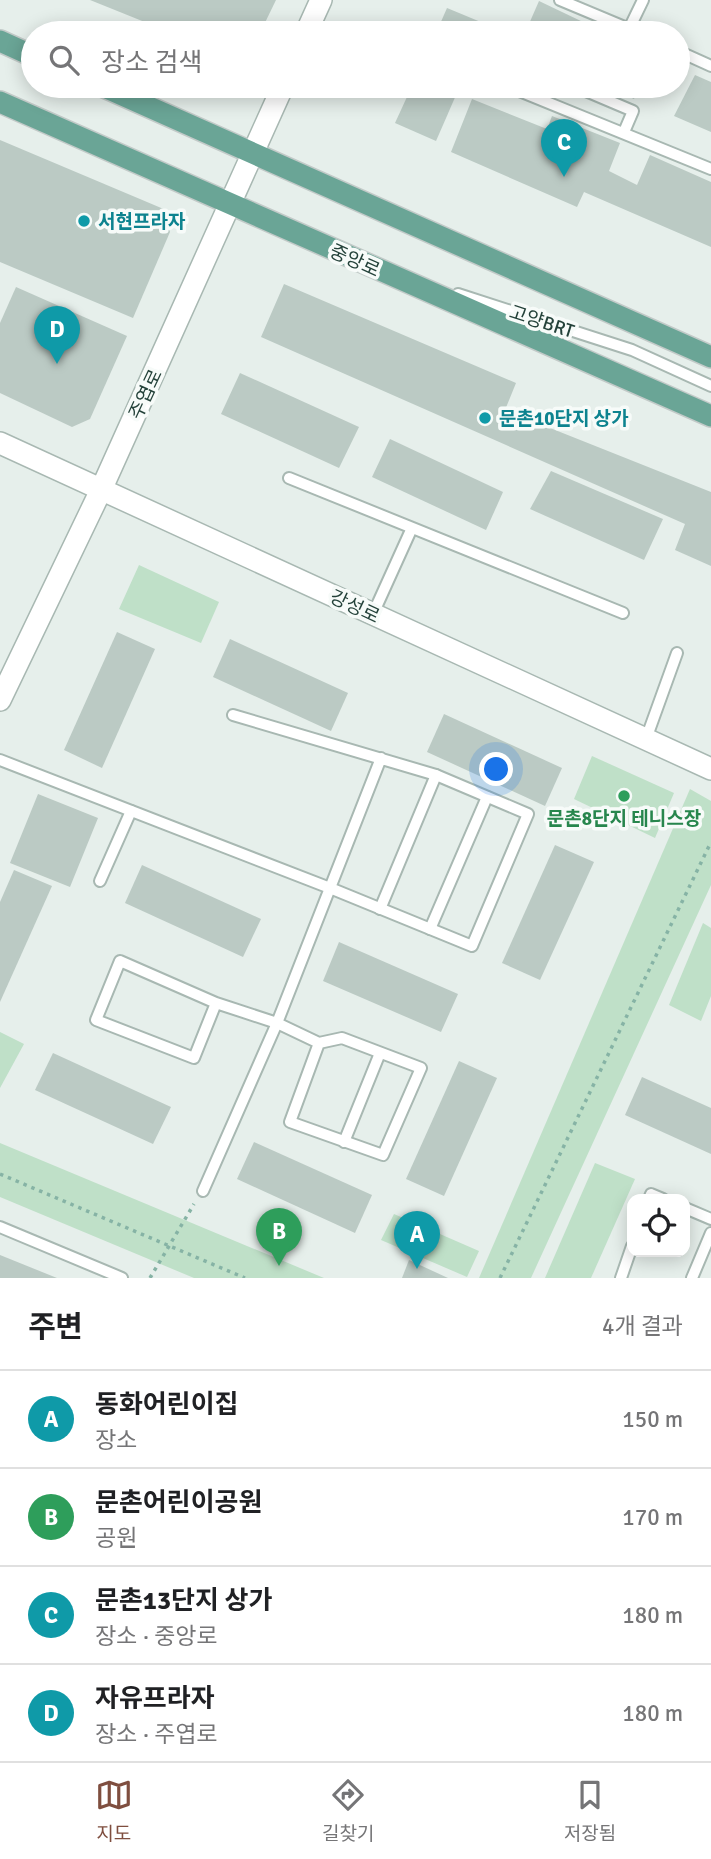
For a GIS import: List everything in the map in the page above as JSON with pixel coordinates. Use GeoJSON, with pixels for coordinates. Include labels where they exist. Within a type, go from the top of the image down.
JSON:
{"type":"FeatureCollection","features":[{"type":"Feature","properties":{"kind":"main road"},"geometry":{"type":"LineString","coordinates":[[0,41],[21,51]]}},
{"type":"Feature","properties":{"kind":"main road"},"geometry":{"type":"LineString","coordinates":[[129,98],[677,342],[711,360]]}},
{"type":"Feature","properties":{"kind":"main road","name":"중앙로"},"geometry":{"type":"LineString","coordinates":[[0,102],[711,416]]}},
{"type":"Feature","properties":{"kind":"street"},"geometry":{"type":"LineString","coordinates":[[311,21],[321,0]]}},
{"type":"Feature","properties":{"kind":"street","name":"주엽로"},"geometry":{"type":"LineString","coordinates":[[0,700],[101,490],[278,98]]}},
{"type":"Feature","properties":{"kind":"street","name":"강성로"},"geometry":{"type":"LineString","coordinates":[[0,443],[711,769]]}},
{"type":"Feature","properties":{"kind":"lane"},"geometry":{"type":"LineString","coordinates":[[560,0],[610,21]]}},
{"type":"Feature","properties":{"kind":"lane"},"geometry":{"type":"LineString","coordinates":[[637,21],[643,0]]}},
{"type":"Feature","properties":{"kind":"lane"},"geometry":{"type":"LineString","coordinates":[[690,56],[711,66]]}},
{"type":"Feature","properties":{"kind":"lane"},"geometry":{"type":"LineString","coordinates":[[538,98],[711,169]]}},
{"type":"Feature","properties":{"kind":"lane"},"geometry":{"type":"LineString","coordinates":[[602,98],[633,111],[624,132]]}},
{"type":"Feature","properties":{"kind":"lane","name":"고양BRT"},"geometry":{"type":"LineString","coordinates":[[369,266],[632,350],[711,386]]}},
{"type":"Feature","properties":{"kind":"lane"},"geometry":{"type":"LineString","coordinates":[[289,478],[411,530],[622,613]]}},
{"type":"Feature","properties":{"kind":"lane"},"geometry":{"type":"LineString","coordinates":[[373,614],[411,530]]}},
{"type":"Feature","properties":{"kind":"lane"},"geometry":{"type":"LineString","coordinates":[[646,739],[677,653]]}},
{"type":"Feature","properties":{"kind":"lane"},"geometry":{"type":"LineString","coordinates":[[0,761],[330,888],[472,946],[528,814],[436,775],[233,715]]}},
{"type":"Feature","properties":{"kind":"lane"},"geometry":{"type":"LineString","coordinates":[[203,1191],[277,1023],[381,758]]}},
{"type":"Feature","properties":{"kind":"lane"},"geometry":{"type":"LineString","coordinates":[[380,909],[436,775]]}},
{"type":"Feature","properties":{"kind":"lane"},"geometry":{"type":"LineString","coordinates":[[430,929],[487,797]]}},
{"type":"Feature","properties":{"kind":"lane"},"geometry":{"type":"LineString","coordinates":[[100,881],[131,811]]}},
{"type":"Feature","properties":{"kind":"lane"},"geometry":{"type":"LineString","coordinates":[[216,1003],[194,1058],[96,1020],[120,961],[216,1003],[277,1023],[319,1043],[342,1038],[421,1068],[383,1155],[290,1122],[319,1043]]}},
{"type":"Feature","properties":{"kind":"lane"},"geometry":{"type":"LineString","coordinates":[[344,1142],[380,1053]]}},
{"type":"Feature","properties":{"kind":"lane"},"geometry":{"type":"LineString","coordinates":[[690,1210],[711,1219]]}},
{"type":"Feature","properties":{"kind":"lane"},"geometry":{"type":"LineString","coordinates":[[0,1227],[122,1278]]}},
{"type":"Feature","properties":{"kind":"lane"},"geometry":{"type":"LineString","coordinates":[[692,1278],[711,1233]]}},
{"type":"Feature","properties":{"kind":"lane"},"geometry":{"type":"LineString","coordinates":[[621,1278],[628,1257]]}},
{"type":"Feature","properties":{"kind":"path"},"geometry":{"type":"LineString","coordinates":[[500,1278],[711,842]]}},
{"type":"Feature","properties":{"kind":"path"},"geometry":{"type":"LineString","coordinates":[[0,1174],[245,1278]]}},
{"type":"Feature","properties":{"kind":"path"},"geometry":{"type":"LineString","coordinates":[[150,1278],[203,1191]]}},
{"type":"Feature","properties":{"kind":"green space"},"geometry":{"type":"Polygon","coordinates":[[[139,565],[219,602],[201,643],[119,609],[139,565]]]}},
{"type":"Feature","properties":{"kind":"green space","name":"문촌8단지 테니스장"},"geometry":{"type":"Polygon","coordinates":[[[592,756],[674,793],[655,838],[574,799],[592,756]]]}},
{"type":"Feature","properties":{"kind":"green space"},"geometry":{"type":"Polygon","coordinates":[[[690,789],[711,801],[711,885],[531,1278],[479,1278],[690,789]]]}},
{"type":"Feature","properties":{"kind":"green space"},"geometry":{"type":"Polygon","coordinates":[[[703,923],[711,928],[711,996],[701,1021],[669,1005],[703,923]]]}},
{"type":"Feature","properties":{"kind":"green space"},"geometry":{"type":"Polygon","coordinates":[[[0,1032],[24,1044],[0,1088],[0,1032]]]}},
{"type":"Feature","properties":{"kind":"green space"},"geometry":{"type":"Polygon","coordinates":[[[0,1143],[324,1278],[194,1278],[0,1197],[0,1143]]]}},
{"type":"Feature","properties":{"kind":"green space"},"geometry":{"type":"Polygon","coordinates":[[[595,1163],[635,1179],[591,1278],[545,1278],[595,1163]]]}},
{"type":"Feature","properties":{"kind":"green space"},"geometry":{"type":"Polygon","coordinates":[[[394,1214],[479,1251],[467,1277],[381,1240],[394,1214]]]}},
{"type":"Feature","properties":{"kind":"building"},"geometry":{"type":"Polygon","coordinates":[[[90,0],[276,0],[266,21],[142,21],[90,0]]]}},
{"type":"Feature","properties":{"kind":"building"},"geometry":{"type":"Polygon","coordinates":[[[539,1],[581,21],[530,21],[539,1]]]}},
{"type":"Feature","properties":{"kind":"building"},"geometry":{"type":"Polygon","coordinates":[[[447,8],[478,21],[441,21],[447,8]]]}},
{"type":"Feature","properties":{"kind":"building"},"geometry":{"type":"Polygon","coordinates":[[[695,75],[711,82],[711,132],[674,116],[683,98],[690,98],[690,85],[695,75]]]}},
{"type":"Feature","properties":{"kind":"building"},"geometry":{"type":"Polygon","coordinates":[[[406,98],[455,98],[436,141],[395,123],[406,98]]]}},
{"type":"Feature","properties":{"kind":"building"},"geometry":{"type":"Polygon","coordinates":[[[472,99],[547,129],[552,116],[620,143],[609,171],[637,185],[650,155],[711,182],[711,247],[584,192],[577,207],[451,152],[472,99]]]}},
{"type":"Feature","properties":{"kind":"building","name":"서현프라자"},"geometry":{"type":"Polygon","coordinates":[[[0,140],[166,210],[170,232],[133,318],[0,262],[0,140]]]}},
{"type":"Feature","properties":{"kind":"building","name":"문촌10단지 상가"},"geometry":{"type":"Polygon","coordinates":[[[284,284],[516,383],[505,410],[711,492],[711,566],[675,550],[685,524],[261,337],[284,284]]]}},
{"type":"Feature","properties":{"kind":"building"},"geometry":{"type":"Polygon","coordinates":[[[16,287],[127,336],[90,419],[72,427],[0,393],[0,323],[16,287]]]}},
{"type":"Feature","properties":{"kind":"building"},"geometry":{"type":"Polygon","coordinates":[[[240,373],[359,427],[339,468],[221,414],[240,373]]]}},
{"type":"Feature","properties":{"kind":"building"},"geometry":{"type":"Polygon","coordinates":[[[390,439],[503,492],[486,530],[372,477],[390,439]]]}},
{"type":"Feature","properties":{"kind":"building"},"geometry":{"type":"Polygon","coordinates":[[[551,471],[663,519],[644,560],[530,509],[551,471]]]}},
{"type":"Feature","properties":{"kind":"building"},"geometry":{"type":"Polygon","coordinates":[[[117,632],[155,649],[102,768],[64,750],[117,632]]]}},
{"type":"Feature","properties":{"kind":"building"},"geometry":{"type":"Polygon","coordinates":[[[230,639],[348,693],[331,731],[213,677],[230,639]]]}},
{"type":"Feature","properties":{"kind":"building"},"geometry":{"type":"Polygon","coordinates":[[[444,714],[562,768],[545,806],[427,752],[444,714]]]}},
{"type":"Feature","properties":{"kind":"building"},"geometry":{"type":"Polygon","coordinates":[[[38,794],[98,818],[70,887],[10,863],[38,794]]]}},
{"type":"Feature","properties":{"kind":"building"},"geometry":{"type":"Polygon","coordinates":[[[555,845],[594,862],[540,980],[502,963],[555,845]]]}},
{"type":"Feature","properties":{"kind":"building"},"geometry":{"type":"Polygon","coordinates":[[[142,865],[261,919],[243,957],[125,903],[142,865]]]}},
{"type":"Feature","properties":{"kind":"building"},"geometry":{"type":"Polygon","coordinates":[[[14,870],[52,886],[0,1002],[0,902],[14,870]]]}},
{"type":"Feature","properties":{"kind":"building"},"geometry":{"type":"Polygon","coordinates":[[[339,942],[458,994],[441,1032],[323,981],[339,942]]]}},
{"type":"Feature","properties":{"kind":"building"},"geometry":{"type":"Polygon","coordinates":[[[53,1053],[171,1107],[153,1144],[35,1090],[53,1053]]]}},
{"type":"Feature","properties":{"kind":"building"},"geometry":{"type":"Polygon","coordinates":[[[459,1061],[497,1078],[444,1196],[406,1179],[459,1061]]]}},
{"type":"Feature","properties":{"kind":"building"},"geometry":{"type":"Polygon","coordinates":[[[642,1077],[711,1108],[711,1154],[625,1115],[642,1077]]]}},
{"type":"Feature","properties":{"kind":"building"},"geometry":{"type":"Polygon","coordinates":[[[254,1142],[372,1195],[355,1233],[237,1179],[254,1142]]]}},
{"type":"Feature","properties":{"kind":"building"},"geometry":{"type":"Polygon","coordinates":[[[0,1255],[57,1278],[0,1278],[0,1255]]]}},
{"type":"Feature","properties":{"kind":"building"},"geometry":{"type":"Polygon","coordinates":[[[409,1260],[448,1278],[402,1278],[409,1260]]]}},
{"type":"Feature","properties":{"kind":"place","name":"문촌13단지 상가"},"geometry":{"type":"Point","coordinates":[564,177]}},
{"type":"Feature","properties":{"kind":"place","name":"서현프라자"},"geometry":{"type":"Point","coordinates":[84,221]}},
{"type":"Feature","properties":{"kind":"place","name":"자유프라자"},"geometry":{"type":"Point","coordinates":[57,364]}},
{"type":"Feature","properties":{"kind":"place","name":"문촌10단지 상가"},"geometry":{"type":"Point","coordinates":[485,418]}},
{"type":"Feature","properties":{"kind":"place","name":"문촌8단지 테니스장"},"geometry":{"type":"Point","coordinates":[624,796]}},
{"type":"Feature","properties":{"kind":"place","name":"문촌어린이공원"},"geometry":{"type":"Point","coordinates":[279,1266]}},
{"type":"Feature","properties":{"kind":"place","name":"동화어린이집"},"geometry":{"type":"Point","coordinates":[417,1269]}}]}
